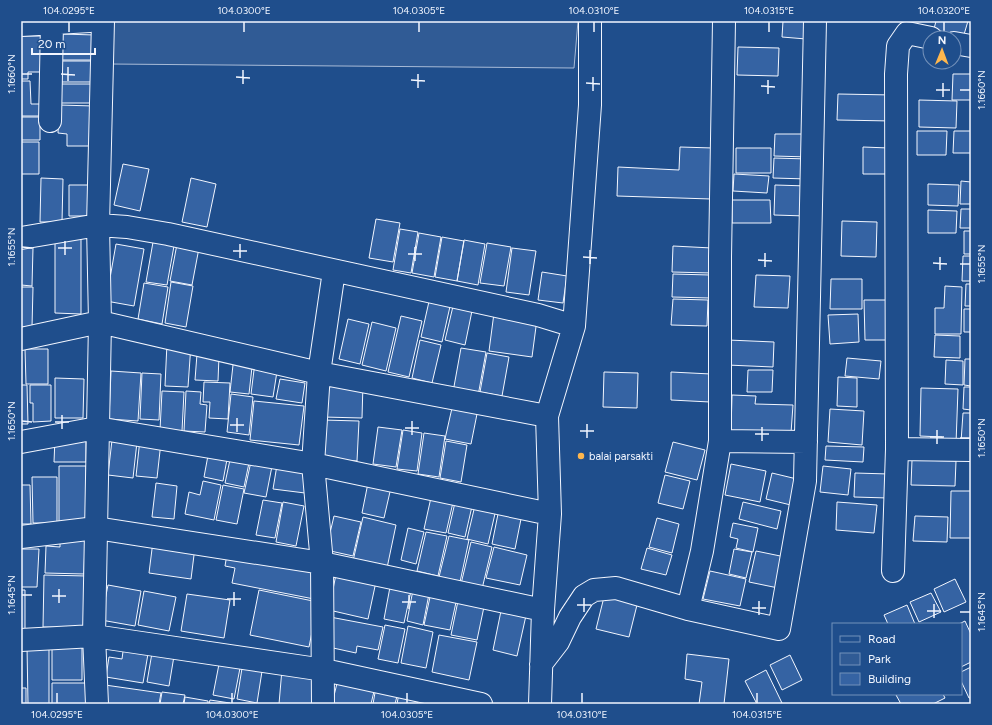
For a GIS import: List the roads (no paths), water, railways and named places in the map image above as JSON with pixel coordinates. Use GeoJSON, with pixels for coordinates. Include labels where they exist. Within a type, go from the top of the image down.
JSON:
{"type":"FeatureCollection","features":[{"type":"Feature","properties":{"kind":"street"},"geometry":{"type":"LineString","coordinates":[[21,25],[90,21]]}},
{"type":"Feature","properties":{"kind":"street"},"geometry":{"type":"LineString","coordinates":[[98,704],[94,636],[100,322],[98,225],[103,21]]}},
{"type":"Feature","properties":{"kind":"street"},"geometry":{"type":"LineString","coordinates":[[540,704],[543,610],[550,514],[547,416],[574,326],[590,112],[590,21]]}},
{"type":"Feature","properties":{"kind":"street"},"geometry":{"type":"LineString","coordinates":[[688,609],[702,551],[720,441],[720,265],[724,21]]}},
{"type":"Feature","properties":{"kind":"street"},"geometry":{"type":"LineString","coordinates":[[541,664],[558,642],[570,617],[584,596],[594,590],[616,588],[688,609],[779,629],[805,481],[815,21]]}},
{"type":"Feature","properties":{"kind":"street"},"geometry":{"type":"LineString","coordinates":[[50,121],[52,24]]}},
{"type":"Feature","properties":{"kind":"street"},"geometry":{"type":"LineString","coordinates":[[893,572],[897,449],[896,74],[898,46],[906,33],[922,36]]}},
{"type":"Feature","properties":{"kind":"street"},"geometry":{"type":"LineString","coordinates":[[21,238],[98,225],[127,227],[168,234],[531,314],[574,326]]}},
{"type":"Feature","properties":{"kind":"street"},"geometry":{"type":"LineString","coordinates":[[323,704],[324,670],[322,563],[313,464],[318,373],[334,271]]}},
{"type":"Feature","properties":{"kind":"street"},"geometry":{"type":"LineString","coordinates":[[21,339],[100,322],[318,373],[547,416]]}},
{"type":"Feature","properties":{"kind":"street"},"geometry":{"type":"LineString","coordinates":[[21,442],[97,428],[313,464],[550,514]]}},
{"type":"Feature","properties":{"kind":"street"},"geometry":{"type":"LineString","coordinates":[[720,441],[806,442]]}},
{"type":"Feature","properties":{"kind":"street"},"geometry":{"type":"LineString","coordinates":[[897,449],[971,450]]}},
{"type":"Feature","properties":{"kind":"street"},"geometry":{"type":"LineString","coordinates":[[21,537],[96,528],[322,563],[543,610]]}},
{"type":"Feature","properties":{"kind":"street"},"geometry":{"type":"LineString","coordinates":[[21,640],[94,636],[324,670],[481,704]]}},
{"type":"Feature","properties":{"kind":"place","name":"balai parsakti"},"geometry":{"type":"Point","coordinates":[581,456]}}]}
